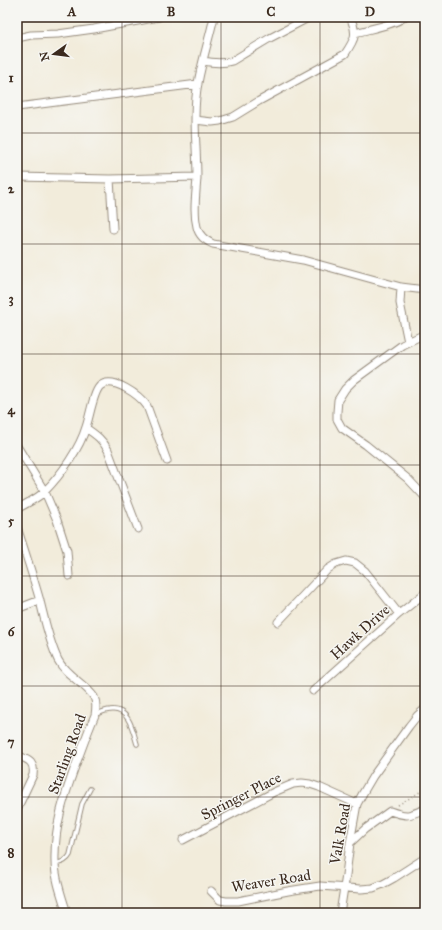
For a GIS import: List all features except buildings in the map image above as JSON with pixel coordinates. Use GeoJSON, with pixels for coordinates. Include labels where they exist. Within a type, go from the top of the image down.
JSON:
{"type":"FeatureCollection","features":[{"type":"Feature","properties":{"kind":"street"},"geometry":{"type":"LineString","coordinates":[[17,38],[31,35],[58,34],[94,29],[159,17]]}},
{"type":"Feature","properties":{"kind":"street"},"geometry":{"type":"LineString","coordinates":[[214,17],[198,84],[195,120],[197,176],[195,216],[197,228],[201,236],[213,244],[303,260],[401,287],[425,290]]}},
{"type":"Feature","properties":{"kind":"street"},"geometry":{"type":"LineString","coordinates":[[203,61],[217,63],[232,60],[310,17]]}},
{"type":"Feature","properties":{"kind":"street"},"geometry":{"type":"LineString","coordinates":[[195,120],[220,122],[233,117],[345,54],[352,44],[355,33],[350,17]]}},
{"type":"Feature","properties":{"kind":"street"},"geometry":{"type":"LineString","coordinates":[[355,33],[387,25],[401,20],[404,17]]}},
{"type":"Feature","properties":{"kind":"street"},"geometry":{"type":"LineString","coordinates":[[17,107],[198,84]]}},
{"type":"Feature","properties":{"kind":"street"},"geometry":{"type":"LineString","coordinates":[[17,177],[110,179],[197,176]]}},
{"type":"Feature","properties":{"kind":"street"},"geometry":{"type":"LineString","coordinates":[[110,179],[113,229]]}},
{"type":"Feature","properties":{"kind":"street"},"geometry":{"type":"LineString","coordinates":[[401,287],[400,303],[408,342]]}},
{"type":"Feature","properties":{"kind":"street"},"geometry":{"type":"LineString","coordinates":[[425,334],[402,345],[354,380],[345,389],[338,400],[337,412],[337,419],[342,428],[366,445],[408,479],[425,497]]}},
{"type":"Feature","properties":{"kind":"street"},"geometry":{"type":"LineString","coordinates":[[17,510],[45,492],[62,472],[77,448],[86,428],[96,392],[104,384],[117,384],[143,400],[147,406],[167,461]]}},
{"type":"Feature","properties":{"kind":"street"},"geometry":{"type":"LineString","coordinates":[[86,428],[98,437],[108,450],[138,529]]}},
{"type":"Feature","properties":{"kind":"street"},"geometry":{"type":"LineString","coordinates":[[17,446],[45,492],[57,520],[67,551],[69,576]]}},
{"type":"Feature","properties":{"kind":"street","name":"Starling Road"},"geometry":{"type":"LineString","coordinates":[[17,527],[40,600],[48,633],[58,660],[61,666],[95,698],[95,715],[65,796],[58,822],[55,864],[60,894],[67,913]]}},
{"type":"Feature","properties":{"kind":"street"},"geometry":{"type":"LineString","coordinates":[[278,622],[328,569],[336,564],[346,561],[355,563],[365,571],[399,614]]}},
{"type":"Feature","properties":{"kind":"street","name":"Hawk Drive"},"geometry":{"type":"LineString","coordinates":[[313,691],[399,614],[425,593]]}},
{"type":"Feature","properties":{"kind":"street"},"geometry":{"type":"LineString","coordinates":[[17,609],[40,600]]}},
{"type":"Feature","properties":{"kind":"street","name":"Valk Road"},"geometry":{"type":"LineString","coordinates":[[340,913],[357,804],[373,776],[409,726],[425,709]]}},
{"type":"Feature","properties":{"kind":"street"},"geometry":{"type":"LineString","coordinates":[[17,755],[32,763],[34,771],[17,809]]}},
{"type":"Feature","properties":{"kind":"street","name":"Springer Place"},"geometry":{"type":"LineString","coordinates":[[183,840],[274,792],[293,784],[310,784],[357,804]]}},
{"type":"Feature","properties":{"kind":"street"},"geometry":{"type":"LineString","coordinates":[[350,843],[365,829],[390,811],[403,816],[408,816],[425,809]]}},
{"type":"Feature","properties":{"kind":"street","name":"Weaver Road"},"geometry":{"type":"LineString","coordinates":[[211,892],[220,900],[238,901],[257,896],[320,886],[361,889],[373,888],[394,878],[425,858]]}},
{"type":"Feature","properties":{"kind":"lane"},"geometry":{"type":"LineString","coordinates":[[95,715],[116,709],[128,718],[137,744]]}},
{"type":"Feature","properties":{"kind":"lane"},"geometry":{"type":"LineString","coordinates":[[55,864],[65,861],[70,855],[82,804],[90,788]]}},
{"type":"Feature","properties":{"kind":"path"},"geometry":{"type":"LineString","coordinates":[[390,811],[425,789]]}}]}
